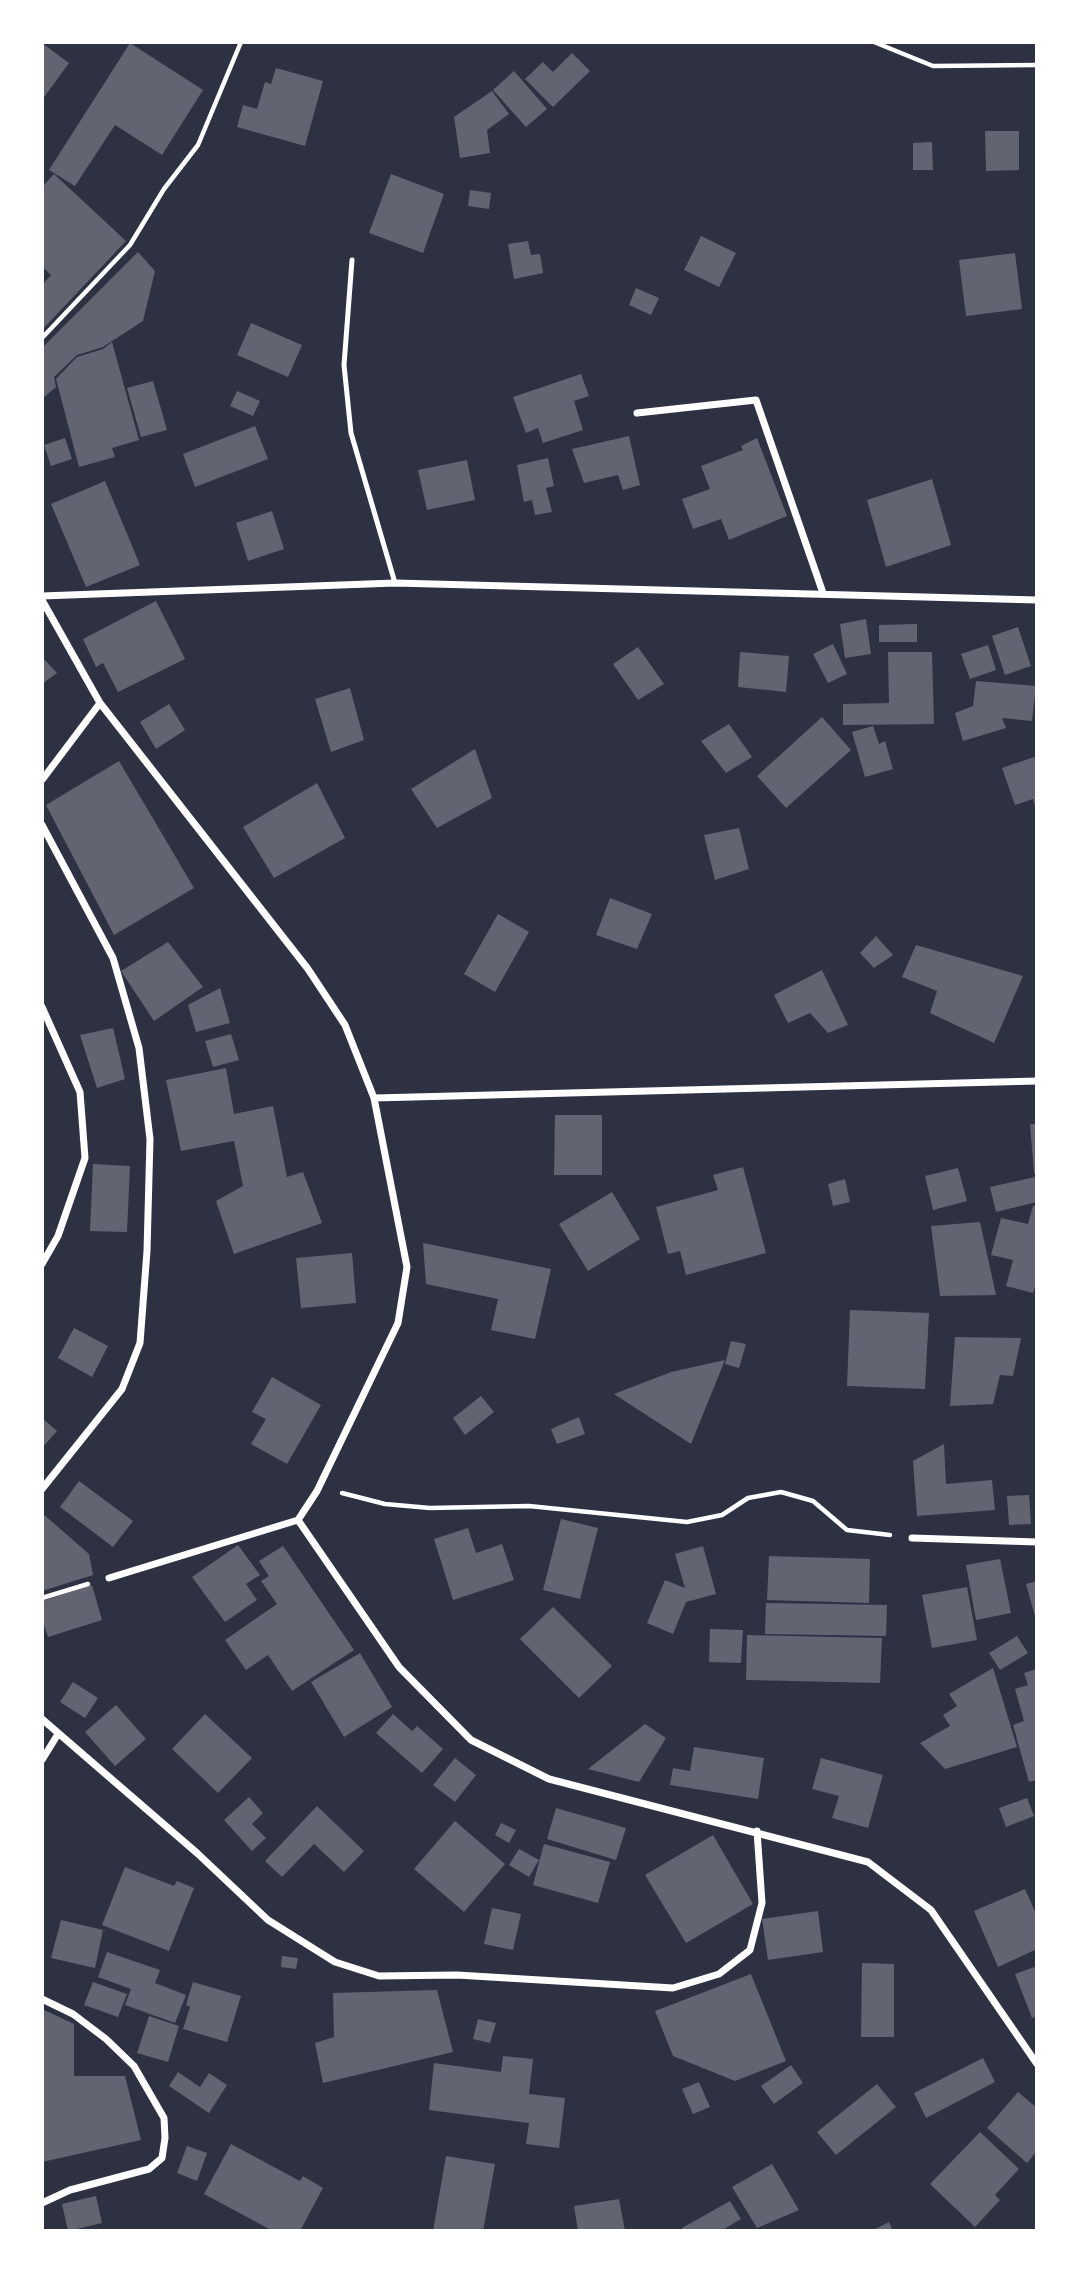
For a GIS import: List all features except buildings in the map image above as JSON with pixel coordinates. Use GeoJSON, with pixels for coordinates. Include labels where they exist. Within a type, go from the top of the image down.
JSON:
{"type":"FeatureCollection","features":[{"type":"Feature","properties":{"kind":"street"},"geometry":{"type":"LineString","coordinates":[[638,413],[756,400],[823,593]]}},
{"type":"Feature","properties":{"kind":"street"},"geometry":{"type":"LineString","coordinates":[[109,1578],[299,1520],[317,1491],[398,1323],[407,1267],[374,1098],[345,1025],[308,969],[100,703],[42,598],[396,583],[1037,600]]}},
{"type":"Feature","properties":{"kind":"street"},"geometry":{"type":"LineString","coordinates":[[42,780],[100,703]]}},
{"type":"Feature","properties":{"kind":"street"},"geometry":{"type":"LineString","coordinates":[[42,825],[113,958],[139,1048],[150,1139],[147,1251],[140,1343],[122,1389],[42,1489]]}},
{"type":"Feature","properties":{"kind":"street"},"geometry":{"type":"LineString","coordinates":[[42,1007],[80,1092],[85,1158],[58,1236],[42,1264]]}},
{"type":"Feature","properties":{"kind":"street"},"geometry":{"type":"LineString","coordinates":[[374,1098],[1037,1080]]}},
{"type":"Feature","properties":{"kind":"street"},"geometry":{"type":"LineString","coordinates":[[299,1520],[399,1667],[471,1740],[550,1779],[868,1862],[930,1910],[1037,2064]]}},
{"type":"Feature","properties":{"kind":"street"},"geometry":{"type":"LineString","coordinates":[[912,1538],[1037,1542]]}},
{"type":"Feature","properties":{"kind":"street"},"geometry":{"type":"LineString","coordinates":[[42,1719],[197,1853],[268,1920],[335,1962],[379,1976],[457,1975],[673,1989],[719,1974],[750,1950],[762,1903],[757,1831]]}},
{"type":"Feature","properties":{"kind":"street"},"geometry":{"type":"LineString","coordinates":[[42,1760],[58,1734]]}},
{"type":"Feature","properties":{"kind":"street"},"geometry":{"type":"LineString","coordinates":[[42,1999],[73,2014],[134,2066],[164,2118],[165,2138],[162,2158],[149,2169],[70,2190],[42,2203]]}},
{"type":"Feature","properties":{"kind":"lane"},"geometry":{"type":"LineString","coordinates":[[352,260],[344,365],[351,433],[396,583]]}},
{"type":"Feature","properties":{"kind":"path"},"geometry":{"type":"LineString","coordinates":[[42,338],[130,245],[164,189],[198,145],[242,42]]}},
{"type":"Feature","properties":{"kind":"path"},"geometry":{"type":"LineString","coordinates":[[874,42],[933,66],[1037,65]]}},
{"type":"Feature","properties":{"kind":"path"},"geometry":{"type":"LineString","coordinates":[[317,1491],[359,1495],[385,1504],[430,1508],[529,1506],[687,1522],[722,1515],[748,1498],[781,1492],[813,1501],[847,1530],[912,1538]]}},
{"type":"Feature","properties":{"kind":"path"},"geometry":{"type":"LineString","coordinates":[[42,1598],[109,1578]]}}]}
